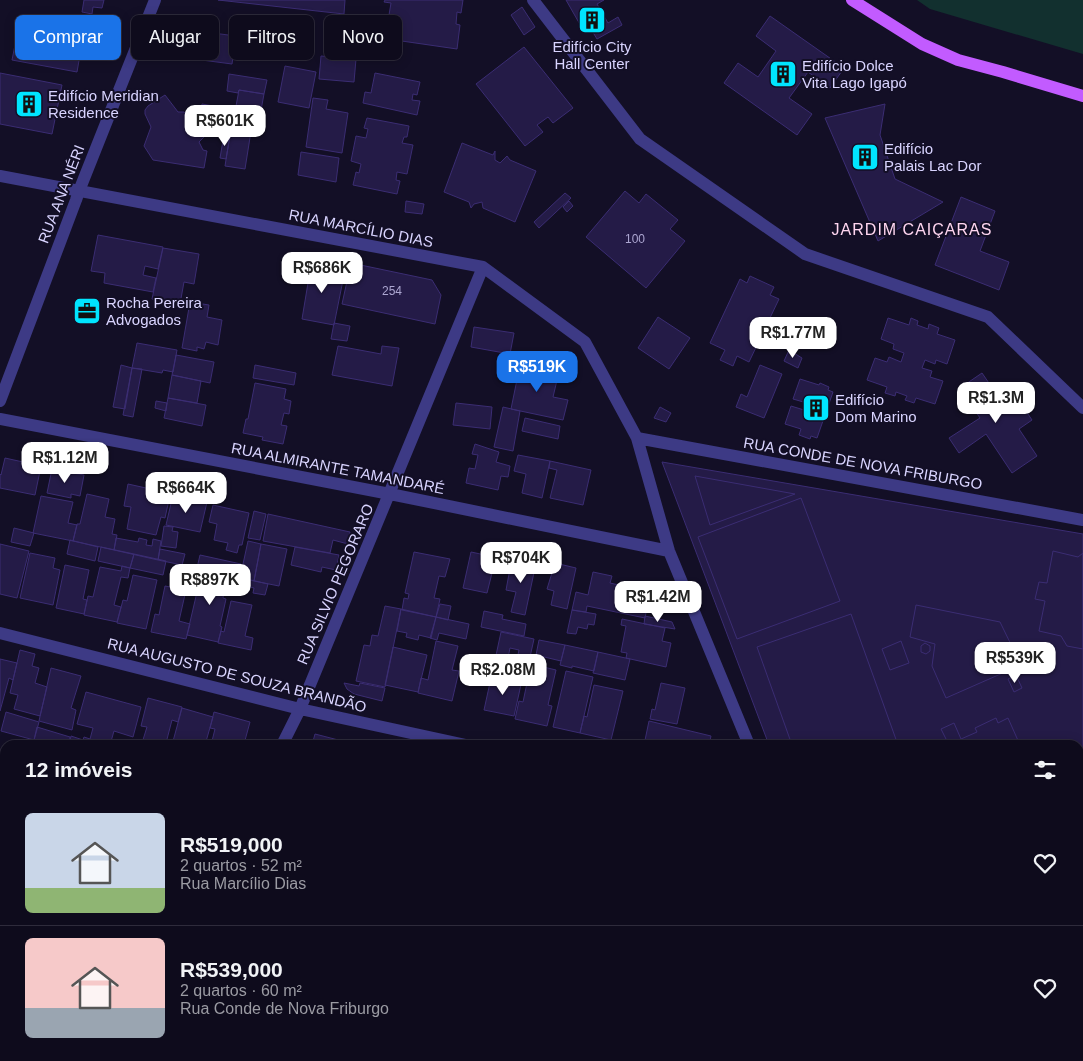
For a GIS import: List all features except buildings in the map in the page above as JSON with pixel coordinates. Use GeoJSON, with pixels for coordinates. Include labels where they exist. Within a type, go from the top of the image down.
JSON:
{"type":"FeatureCollection","features":[{"type":"Feature","properties":{"kind":"main road"},"geometry":{"type":"LineString","coordinates":[[852,0],[922,44],[958,60],[1083,96]]}},
{"type":"Feature","properties":{"kind":"street","name":"RUA ANA NÉRI"},"geometry":{"type":"LineString","coordinates":[[0,401],[79,191],[155,0]]}},
{"type":"Feature","properties":{"kind":"street"},"geometry":{"type":"LineString","coordinates":[[533,0],[640,139],[804,254],[988,317],[1083,408]]}},
{"type":"Feature","properties":{"kind":"street","name":"RUA MARCÍLIO DIAS"},"geometry":{"type":"LineString","coordinates":[[0,176],[483,267],[585,342],[637,438],[669,551],[747,740]]}},
{"type":"Feature","properties":{"kind":"street","name":"RUA SILVIO PEGORARO"},"geometry":{"type":"LineString","coordinates":[[284,740],[300,709],[483,267]]}},
{"type":"Feature","properties":{"kind":"street","name":"RUA ALMIRANTE TAMANDARÉ"},"geometry":{"type":"LineString","coordinates":[[0,419],[390,494],[669,551]]}},
{"type":"Feature","properties":{"kind":"street","name":"RUA CONDE DE NOVA FRIBURGO"},"geometry":{"type":"LineString","coordinates":[[637,438],[1083,520]]}},
{"type":"Feature","properties":{"kind":"street","name":"RUA AUGUSTO DE SOUZA BRANDÃO"},"geometry":{"type":"LineString","coordinates":[[0,633],[300,709],[443,740]]}},
{"type":"Feature","properties":{"kind":"green space"},"geometry":{"type":"Polygon","coordinates":[[[917,0],[1083,0],[1083,54],[930,9],[917,0]]]}},
{"type":"Feature","properties":{"kind":"place","name":"Edifício City Hall Center"},"geometry":{"type":"Point","coordinates":[592,20]}},
{"type":"Feature","properties":{"kind":"place","name":"Edifício Dolce Vita Lago Igapó"},"geometry":{"type":"Point","coordinates":[783,74]}},
{"type":"Feature","properties":{"kind":"place","name":"Edifício Meridian Residence"},"geometry":{"type":"Point","coordinates":[29,104]}},
{"type":"Feature","properties":{"kind":"place","name":"Edifício Palais Lac Dor"},"geometry":{"type":"Point","coordinates":[865,157]}},
{"type":"Feature","properties":{"kind":"place","name":"Rocha Pereira Advogados"},"geometry":{"type":"Point","coordinates":[87,311]}},
{"type":"Feature","properties":{"kind":"place","name":"Edifício Dom Marino"},"geometry":{"type":"Point","coordinates":[816,408]}},
{"type":"Feature","properties":{"kind":"district","name":"JARDIM CAIÇARAS"},"geometry":{"type":"Point","coordinates":[912,229]}}]}
